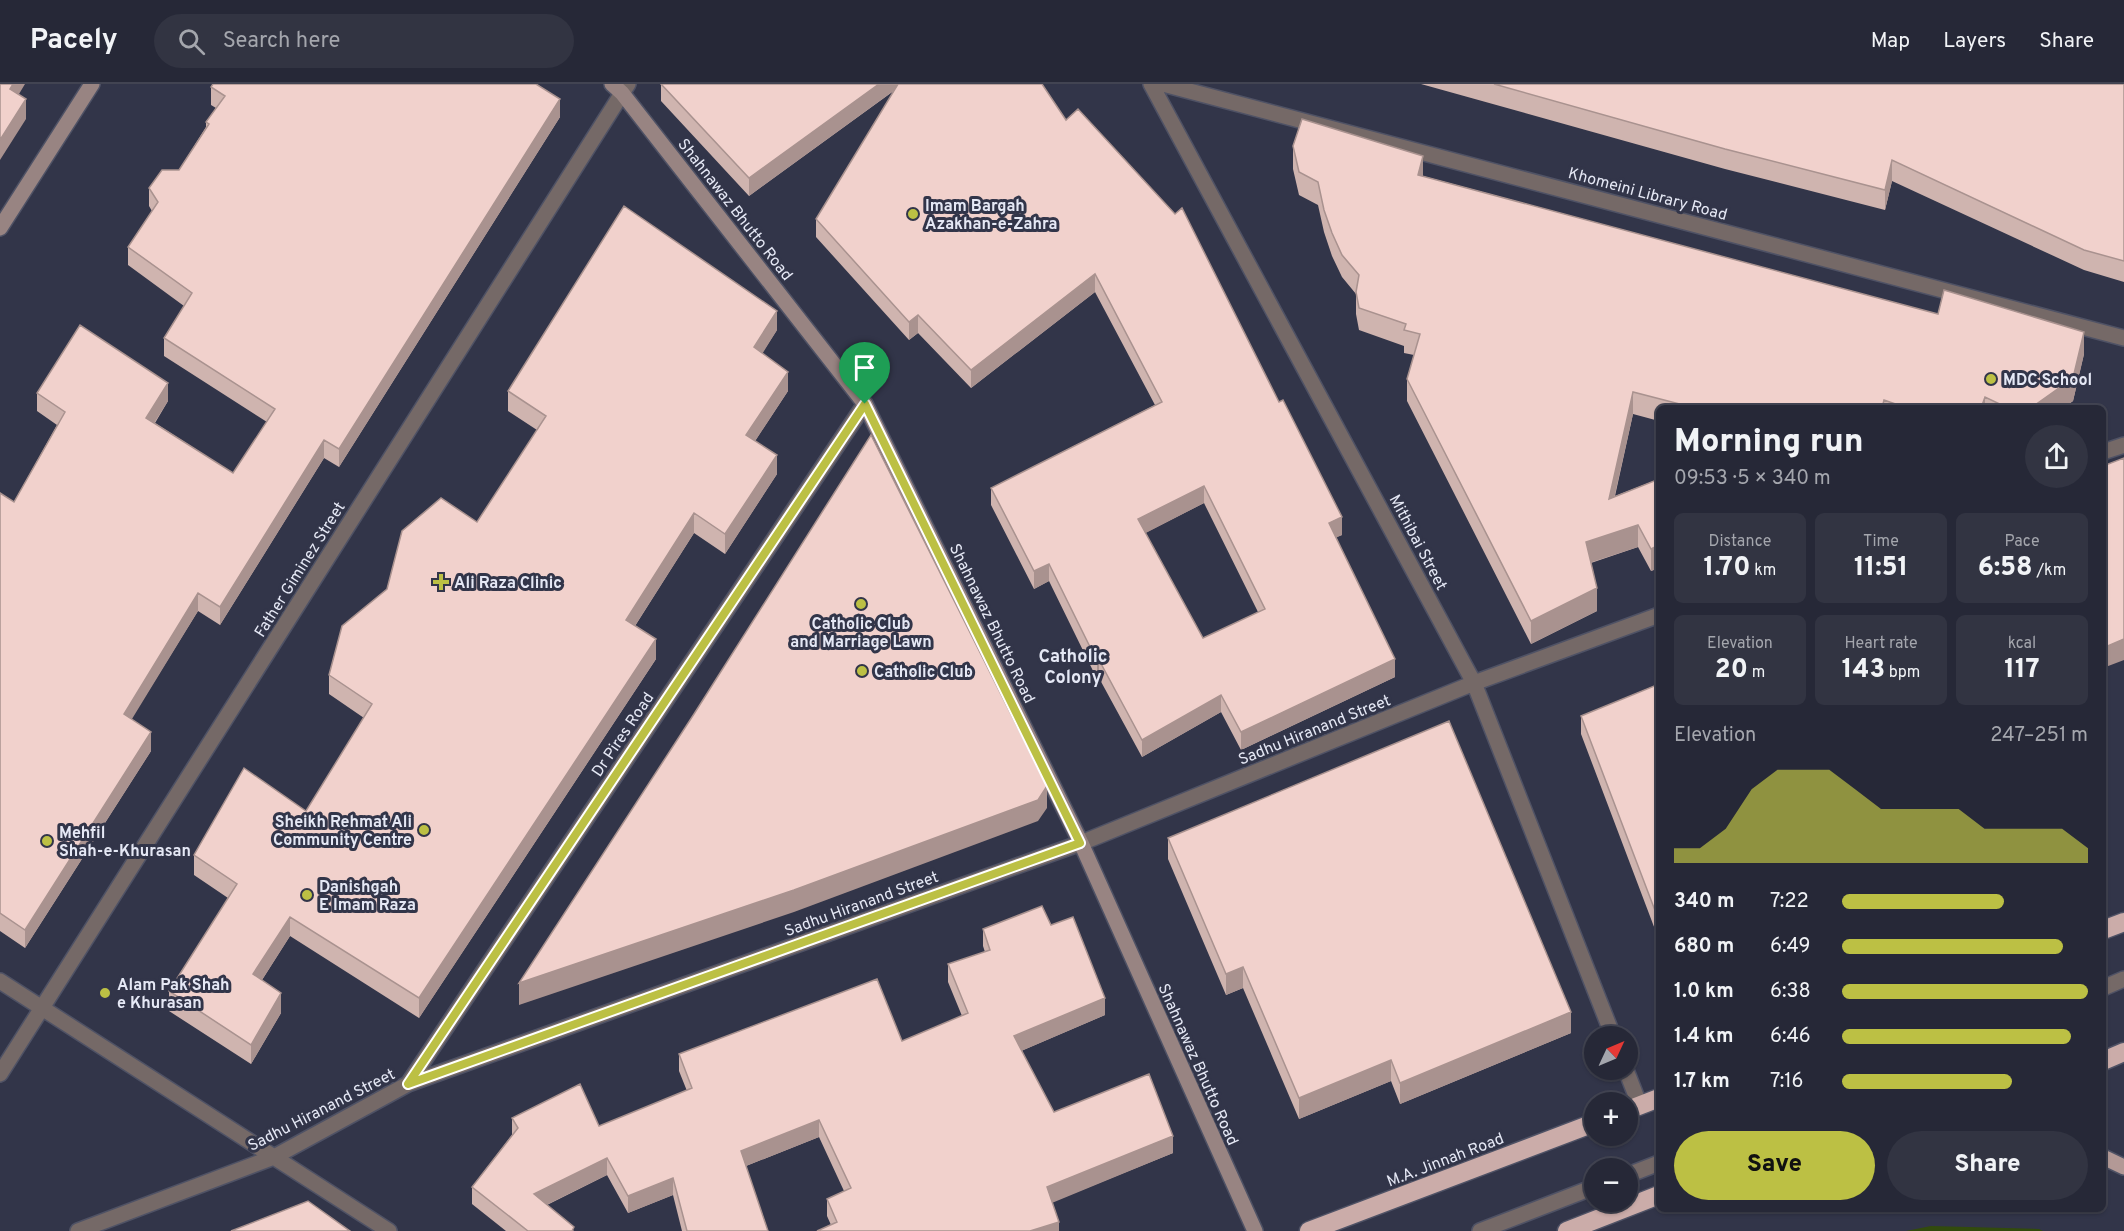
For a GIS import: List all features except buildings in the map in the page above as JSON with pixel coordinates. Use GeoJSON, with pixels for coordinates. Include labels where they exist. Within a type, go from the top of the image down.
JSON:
{"type":"FeatureCollection","features":[{"type":"Feature","properties":{"kind":"highway"},"geometry":{"type":"LineString","coordinates":[[2106,929],[2124,922]]}},
{"type":"Feature","properties":{"kind":"highway"},"geometry":{"type":"LineString","coordinates":[[2106,1060],[2124,1052]]}},
{"type":"Feature","properties":{"kind":"highway"},"geometry":{"type":"LineString","coordinates":[[1638,1106],[1656,1099]]}},
{"type":"Feature","properties":{"kind":"highway","name":"M.A. Jinnah Road"},"geometry":{"type":"LineString","coordinates":[[1309,1231],[1584,1127]]}},
{"type":"Feature","properties":{"kind":"highway"},"geometry":{"type":"LineString","coordinates":[[1567,1231],[1656,1196]]}},
{"type":"Feature","properties":{"kind":"main road"},"geometry":{"type":"LineString","coordinates":[[2106,1158],[2124,1167]]}},
{"type":"Feature","properties":{"kind":"street"},"geometry":{"type":"LineString","coordinates":[[0,228],[92,84]]}},
{"type":"Feature","properties":{"kind":"street","name":"Mithibai Street"},"geometry":{"type":"LineString","coordinates":[[1151,84],[1474,683],[1609,1026]]}},
{"type":"Feature","properties":{"kind":"street","name":"Khomeini Library Road"},"geometry":{"type":"LineString","coordinates":[[1163,84],[2124,338]]}},
{"type":"Feature","properties":{"kind":"street","name":"Shahnawaz Bhutto Road"},"geometry":{"type":"LineString","coordinates":[[620,87],[865,404],[1080,843],[1255,1231]]}},
{"type":"Feature","properties":{"kind":"street","name":"Father Giminez Street"},"geometry":{"type":"LineString","coordinates":[[0,1074],[620,87]]}},
{"type":"Feature","properties":{"kind":"street","name":"Dr Pires Road"},"geometry":{"type":"LineString","coordinates":[[408,1084],[865,404]]}},
{"type":"Feature","properties":{"kind":"street"},"geometry":{"type":"LineString","coordinates":[[2106,451],[2124,445]]}},
{"type":"Feature","properties":{"kind":"street","name":"Sadhu Hiranand Street"},"geometry":{"type":"LineString","coordinates":[[78,1231],[274,1157],[408,1084],[1080,843],[1474,683],[1656,616]]}},
{"type":"Feature","properties":{"kind":"street"},"geometry":{"type":"LineString","coordinates":[[2106,987],[2124,979]]}},
{"type":"Feature","properties":{"kind":"street"},"geometry":{"type":"LineString","coordinates":[[0,981],[389,1231]]}},
{"type":"Feature","properties":{"kind":"street"},"geometry":{"type":"LineString","coordinates":[[1638,1171],[1656,1164]]}},
{"type":"Feature","properties":{"kind":"street"},"geometry":{"type":"LineString","coordinates":[[1480,1231],[1584,1191]]}},
{"type":"Feature","properties":{"kind":"green space"},"geometry":{"type":"Polygon","coordinates":[[[1931,1226],[2039,1229],[2043,1231],[1906,1231],[1931,1226]]]}},
{"type":"Feature","properties":{"kind":"place","name":"Imam Bargah Azakhan-e-Zahra"},"geometry":{"type":"Point","coordinates":[913,214]}},
{"type":"Feature","properties":{"kind":"place","name":"MDC School"},"geometry":{"type":"Point","coordinates":[1991,379]}},
{"type":"Feature","properties":{"kind":"place","name":"Ali Raza Clinic"},"geometry":{"type":"Point","coordinates":[441,582]}},
{"type":"Feature","properties":{"kind":"place","name":"Catholic Club and Marriage Lawn"},"geometry":{"type":"Point","coordinates":[861,604]}},
{"type":"Feature","properties":{"kind":"place","name":"Catholic Club"},"geometry":{"type":"Point","coordinates":[862,671]}},
{"type":"Feature","properties":{"kind":"place","name":"Sheikh Rehmat Ali Community Centre"},"geometry":{"type":"Point","coordinates":[424,830]}},
{"type":"Feature","properties":{"kind":"place","name":"Mehfil Shah-e-Khurasan"},"geometry":{"type":"Point","coordinates":[47,841]}},
{"type":"Feature","properties":{"kind":"place","name":"Danishgah E Imam Raza"},"geometry":{"type":"Point","coordinates":[307,895]}},
{"type":"Feature","properties":{"kind":"place","name":"Alam Pak Shah e Khurasan"},"geometry":{"type":"Point","coordinates":[105,993]}},
{"type":"Feature","properties":{"kind":"district","name":"Catholic Colony"},"geometry":{"type":"Point","coordinates":[1073,666]}},
{"type":"Feature","properties":{"kind":"route"},"geometry":{"type":"LineString","coordinates":[[865,404],[1080,843],[408,1084],[545,880],[865,404]]}}]}
